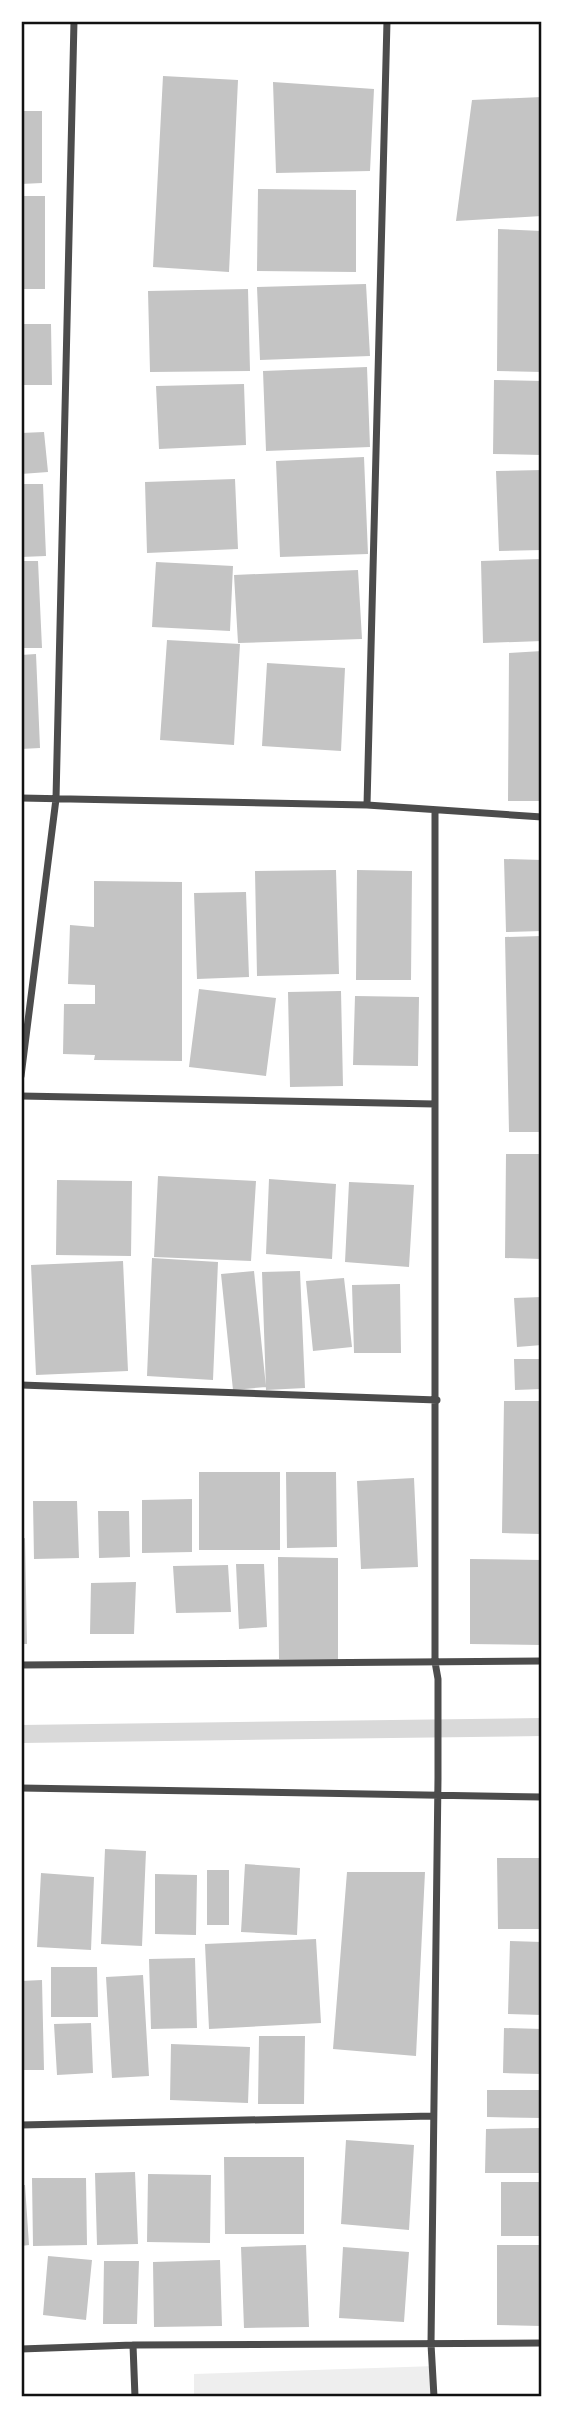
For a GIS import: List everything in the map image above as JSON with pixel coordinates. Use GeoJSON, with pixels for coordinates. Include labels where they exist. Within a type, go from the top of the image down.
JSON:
{"type":"FeatureCollection","features":[{"type":"Feature","properties":{"kind":"street"},"geometry":{"type":"LineString","coordinates":[[21,1076],[56,799],[74,21]]}},
{"type":"Feature","properties":{"kind":"street"},"geometry":{"type":"LineString","coordinates":[[367,805],[387,21]]}},
{"type":"Feature","properties":{"kind":"street"},"geometry":{"type":"LineString","coordinates":[[21,798],[367,805],[542,817]]}},
{"type":"Feature","properties":{"kind":"street"},"geometry":{"type":"LineString","coordinates":[[434,2397],[431,2344],[432,2116],[438,1778],[438,1679],[435,1662],[435,810]]}},
{"type":"Feature","properties":{"kind":"street"},"geometry":{"type":"LineString","coordinates":[[21,1096],[435,1104]]}},
{"type":"Feature","properties":{"kind":"street"},"geometry":{"type":"LineString","coordinates":[[21,1385],[437,1400]]}},
{"type":"Feature","properties":{"kind":"street"},"geometry":{"type":"LineString","coordinates":[[21,1665],[542,1661]]}},
{"type":"Feature","properties":{"kind":"street"},"geometry":{"type":"LineString","coordinates":[[21,1788],[542,1797]]}},
{"type":"Feature","properties":{"kind":"street"},"geometry":{"type":"LineString","coordinates":[[21,2125],[432,2116]]}},
{"type":"Feature","properties":{"kind":"street"},"geometry":{"type":"LineString","coordinates":[[21,2348],[542,2343]]}},
{"type":"Feature","properties":{"kind":"street"},"geometry":{"type":"LineString","coordinates":[[132,2345],[135,2397]]}},
{"type":"Feature","properties":{"kind":"shaded area"},"geometry":{"type":"Polygon","coordinates":[[[436,2366],[436,2397],[194,2397],[194,2374],[436,2366]]]}},
{"type":"Feature","properties":{"kind":"building"},"geometry":{"type":"Polygon","coordinates":[[[163,76],[238,80],[229,272],[153,267],[163,76]]]}},
{"type":"Feature","properties":{"kind":"building"},"geometry":{"type":"Polygon","coordinates":[[[273,82],[374,89],[370,171],[276,173],[273,82]]]}},
{"type":"Feature","properties":{"kind":"building"},"geometry":{"type":"Polygon","coordinates":[[[542,97],[542,216],[456,221],[472,100],[542,97]]]}},
{"type":"Feature","properties":{"kind":"building"},"geometry":{"type":"Polygon","coordinates":[[[21,111],[42,111],[42,183],[21,184],[21,111]]]}},
{"type":"Feature","properties":{"kind":"building"},"geometry":{"type":"Polygon","coordinates":[[[258,189],[356,190],[356,272],[257,271],[258,189]]]}},
{"type":"Feature","properties":{"kind":"building"},"geometry":{"type":"Polygon","coordinates":[[[21,196],[45,196],[45,289],[21,289],[21,196]]]}},
{"type":"Feature","properties":{"kind":"building"},"geometry":{"type":"Polygon","coordinates":[[[498,229],[542,231],[542,372],[497,371],[498,229]]]}},
{"type":"Feature","properties":{"kind":"building"},"geometry":{"type":"Polygon","coordinates":[[[366,284],[370,356],[260,360],[257,287],[366,284]]]}},
{"type":"Feature","properties":{"kind":"building"},"geometry":{"type":"Polygon","coordinates":[[[248,289],[250,371],[150,372],[148,291],[248,289]]]}},
{"type":"Feature","properties":{"kind":"building"},"geometry":{"type":"Polygon","coordinates":[[[21,324],[51,324],[52,385],[21,385],[21,324]]]}},
{"type":"Feature","properties":{"kind":"building"},"geometry":{"type":"Polygon","coordinates":[[[367,367],[370,447],[266,451],[263,371],[367,367]]]}},
{"type":"Feature","properties":{"kind":"building"},"geometry":{"type":"Polygon","coordinates":[[[494,380],[542,381],[542,455],[493,454],[494,380]]]}},
{"type":"Feature","properties":{"kind":"building"},"geometry":{"type":"Polygon","coordinates":[[[244,384],[246,445],[159,449],[156,386],[244,384]]]}},
{"type":"Feature","properties":{"kind":"building"},"geometry":{"type":"Polygon","coordinates":[[[44,432],[48,472],[21,474],[21,433],[44,432]]]}},
{"type":"Feature","properties":{"kind":"building"},"geometry":{"type":"Polygon","coordinates":[[[364,457],[368,554],[280,557],[276,461],[364,457]]]}},
{"type":"Feature","properties":{"kind":"building"},"geometry":{"type":"Polygon","coordinates":[[[542,470],[542,550],[499,551],[496,471],[542,470]]]}},
{"type":"Feature","properties":{"kind":"building"},"geometry":{"type":"Polygon","coordinates":[[[235,479],[238,549],[147,553],[145,482],[235,479]]]}},
{"type":"Feature","properties":{"kind":"building"},"geometry":{"type":"Polygon","coordinates":[[[21,484],[43,484],[46,556],[21,557],[21,484]]]}},
{"type":"Feature","properties":{"kind":"building"},"geometry":{"type":"Polygon","coordinates":[[[542,559],[542,641],[483,643],[481,561],[542,559]]]}},
{"type":"Feature","properties":{"kind":"building"},"geometry":{"type":"Polygon","coordinates":[[[21,561],[38,561],[42,648],[21,648],[21,561]]]}},
{"type":"Feature","properties":{"kind":"building"},"geometry":{"type":"Polygon","coordinates":[[[156,562],[233,566],[230,631],[152,627],[156,562]]]}},
{"type":"Feature","properties":{"kind":"building"},"geometry":{"type":"Polygon","coordinates":[[[358,570],[362,639],[238,643],[234,575],[358,570]]]}},
{"type":"Feature","properties":{"kind":"building"},"geometry":{"type":"Polygon","coordinates":[[[167,640],[240,644],[234,745],[160,740],[167,640]]]}},
{"type":"Feature","properties":{"kind":"building"},"geometry":{"type":"Polygon","coordinates":[[[542,651],[542,801],[508,801],[509,653],[542,651]]]}},
{"type":"Feature","properties":{"kind":"building"},"geometry":{"type":"Polygon","coordinates":[[[36,654],[40,748],[21,749],[21,655],[36,654]]]}},
{"type":"Feature","properties":{"kind":"building"},"geometry":{"type":"Polygon","coordinates":[[[267,663],[345,668],[341,751],[262,746],[267,663]]]}},
{"type":"Feature","properties":{"kind":"building"},"geometry":{"type":"Polygon","coordinates":[[[504,859],[542,860],[542,931],[506,932],[504,859]]]}},
{"type":"Feature","properties":{"kind":"building"},"geometry":{"type":"Polygon","coordinates":[[[336,870],[339,974],[257,976],[255,871],[336,870]]]}},
{"type":"Feature","properties":{"kind":"building"},"geometry":{"type":"Polygon","coordinates":[[[357,870],[412,871],[411,980],[356,980],[357,870]]]}},
{"type":"Feature","properties":{"kind":"building"},"geometry":{"type":"Polygon","coordinates":[[[94,881],[182,882],[182,1061],[94,1060],[95,1055],[63,1054],[64,1004],[95,1004],[95,985],[68,984],[70,925],[94,927],[94,881]]]}},
{"type":"Feature","properties":{"kind":"building"},"geometry":{"type":"Polygon","coordinates":[[[246,892],[249,977],[197,979],[194,893],[246,892]]]}},
{"type":"Feature","properties":{"kind":"building"},"geometry":{"type":"Polygon","coordinates":[[[542,936],[542,1132],[509,1132],[505,937],[542,936]]]}},
{"type":"Feature","properties":{"kind":"building"},"geometry":{"type":"Polygon","coordinates":[[[199,989],[276,998],[266,1076],[189,1067],[199,989]]]}},
{"type":"Feature","properties":{"kind":"building"},"geometry":{"type":"Polygon","coordinates":[[[341,991],[343,1086],[290,1087],[288,992],[341,991]]]}},
{"type":"Feature","properties":{"kind":"building"},"geometry":{"type":"Polygon","coordinates":[[[355,996],[419,997],[418,1066],[353,1065],[355,996]]]}},
{"type":"Feature","properties":{"kind":"building"},"geometry":{"type":"Polygon","coordinates":[[[506,1154],[542,1154],[542,1259],[505,1258],[506,1154]]]}},
{"type":"Feature","properties":{"kind":"building"},"geometry":{"type":"Polygon","coordinates":[[[158,1176],[256,1181],[251,1261],[154,1257],[158,1176]]]}},
{"type":"Feature","properties":{"kind":"building"},"geometry":{"type":"Polygon","coordinates":[[[269,1179],[336,1184],[332,1259],[266,1254],[269,1179]]]}},
{"type":"Feature","properties":{"kind":"building"},"geometry":{"type":"Polygon","coordinates":[[[57,1180],[132,1181],[131,1256],[56,1255],[57,1180]]]}},
{"type":"Feature","properties":{"kind":"building"},"geometry":{"type":"Polygon","coordinates":[[[349,1182],[414,1185],[409,1267],[345,1262],[349,1182]]]}},
{"type":"Feature","properties":{"kind":"building"},"geometry":{"type":"Polygon","coordinates":[[[152,1258],[218,1262],[213,1380],[147,1376],[152,1258]]]}},
{"type":"Feature","properties":{"kind":"building"},"geometry":{"type":"Polygon","coordinates":[[[123,1261],[128,1371],[36,1375],[31,1265],[123,1261]]]}},
{"type":"Feature","properties":{"kind":"building"},"geometry":{"type":"Polygon","coordinates":[[[254,1271],[266,1387],[233,1390],[221,1274],[254,1271]]]}},
{"type":"Feature","properties":{"kind":"building"},"geometry":{"type":"Polygon","coordinates":[[[300,1271],[305,1388],[266,1390],[262,1272],[300,1271]]]}},
{"type":"Feature","properties":{"kind":"building"},"geometry":{"type":"Polygon","coordinates":[[[344,1278],[352,1347],[313,1351],[306,1281],[344,1278]]]}},
{"type":"Feature","properties":{"kind":"building"},"geometry":{"type":"Polygon","coordinates":[[[400,1284],[401,1353],[354,1353],[352,1285],[400,1284]]]}},
{"type":"Feature","properties":{"kind":"building"},"geometry":{"type":"Polygon","coordinates":[[[542,1297],[542,1345],[517,1347],[514,1298],[542,1297]]]}},
{"type":"Feature","properties":{"kind":"building"},"geometry":{"type":"Polygon","coordinates":[[[514,1359],[542,1359],[542,1389],[515,1390],[514,1359]]]}},
{"type":"Feature","properties":{"kind":"building"},"geometry":{"type":"Polygon","coordinates":[[[504,1401],[542,1401],[542,1534],[502,1533],[504,1401]]]}},
{"type":"Feature","properties":{"kind":"building"},"geometry":{"type":"Polygon","coordinates":[[[199,1472],[280,1472],[280,1550],[199,1550],[199,1472]]]}},
{"type":"Feature","properties":{"kind":"building"},"geometry":{"type":"Polygon","coordinates":[[[286,1472],[336,1472],[337,1547],[287,1548],[286,1472]]]}},
{"type":"Feature","properties":{"kind":"building"},"geometry":{"type":"Polygon","coordinates":[[[414,1478],[418,1567],[361,1569],[357,1481],[414,1478]]]}},
{"type":"Feature","properties":{"kind":"building"},"geometry":{"type":"Polygon","coordinates":[[[192,1499],[192,1552],[142,1553],[142,1500],[192,1499]]]}},
{"type":"Feature","properties":{"kind":"building"},"geometry":{"type":"Polygon","coordinates":[[[33,1501],[77,1501],[79,1558],[34,1559],[33,1501]]]}},
{"type":"Feature","properties":{"kind":"building"},"geometry":{"type":"Polygon","coordinates":[[[98,1511],[129,1511],[130,1557],[99,1558],[98,1511]]]}},
{"type":"Feature","properties":{"kind":"building"},"geometry":{"type":"Polygon","coordinates":[[[25,1538],[27,1644],[21,1644],[21,1539],[25,1538]]]}},
{"type":"Feature","properties":{"kind":"building"},"geometry":{"type":"Polygon","coordinates":[[[278,1557],[338,1558],[338,1659],[279,1659],[278,1557]]]}},
{"type":"Feature","properties":{"kind":"building"},"geometry":{"type":"Polygon","coordinates":[[[470,1559],[542,1560],[542,1645],[470,1644],[470,1559]]]}},
{"type":"Feature","properties":{"kind":"building"},"geometry":{"type":"Polygon","coordinates":[[[236,1564],[264,1564],[267,1627],[239,1629],[236,1564]]]}},
{"type":"Feature","properties":{"kind":"building"},"geometry":{"type":"Polygon","coordinates":[[[228,1565],[231,1612],[176,1613],[173,1566],[228,1565]]]}},
{"type":"Feature","properties":{"kind":"building"},"geometry":{"type":"Polygon","coordinates":[[[136,1582],[134,1634],[90,1634],[91,1583],[136,1582]]]}},
{"type":"Feature","properties":{"kind":"building"},"geometry":{"type":"Polygon","coordinates":[[[105,1849],[146,1851],[142,1946],[101,1944],[105,1849]]]}},
{"type":"Feature","properties":{"kind":"building"},"geometry":{"type":"Polygon","coordinates":[[[497,1858],[542,1858],[542,1929],[498,1929],[497,1858]]]}},
{"type":"Feature","properties":{"kind":"building"},"geometry":{"type":"Polygon","coordinates":[[[245,1864],[300,1868],[297,1935],[241,1932],[245,1864]]]}},
{"type":"Feature","properties":{"kind":"building"},"geometry":{"type":"Polygon","coordinates":[[[207,1870],[229,1870],[229,1925],[207,1925],[207,1870]]]}},
{"type":"Feature","properties":{"kind":"building"},"geometry":{"type":"Polygon","coordinates":[[[347,1872],[425,1872],[416,2056],[333,2049],[347,1872]]]}},
{"type":"Feature","properties":{"kind":"building"},"geometry":{"type":"Polygon","coordinates":[[[41,1873],[94,1877],[91,1950],[37,1947],[41,1873]]]}},
{"type":"Feature","properties":{"kind":"building"},"geometry":{"type":"Polygon","coordinates":[[[155,1874],[197,1875],[196,1935],[155,1934],[155,1874]]]}},
{"type":"Feature","properties":{"kind":"building"},"geometry":{"type":"Polygon","coordinates":[[[316,1939],[321,2023],[209,2029],[205,1944],[316,1939]]]}},
{"type":"Feature","properties":{"kind":"building"},"geometry":{"type":"Polygon","coordinates":[[[510,1941],[542,1942],[542,2015],[508,2014],[510,1941]]]}},
{"type":"Feature","properties":{"kind":"building"},"geometry":{"type":"Polygon","coordinates":[[[195,1958],[197,2028],[151,2029],[149,1959],[195,1958]]]}},
{"type":"Feature","properties":{"kind":"building"},"geometry":{"type":"Polygon","coordinates":[[[51,1967],[97,1967],[98,2017],[51,2017],[51,1967]]]}},
{"type":"Feature","properties":{"kind":"building"},"geometry":{"type":"Polygon","coordinates":[[[143,1975],[149,2076],[112,2078],[106,1977],[143,1975]]]}},
{"type":"Feature","properties":{"kind":"building"},"geometry":{"type":"Polygon","coordinates":[[[42,1980],[44,2070],[21,2070],[21,1981],[42,1980]]]}},
{"type":"Feature","properties":{"kind":"building"},"geometry":{"type":"Polygon","coordinates":[[[91,2023],[93,2073],[57,2075],[54,2024],[91,2023]]]}},
{"type":"Feature","properties":{"kind":"building"},"geometry":{"type":"Polygon","coordinates":[[[504,2028],[542,2029],[542,2074],[503,2073],[504,2028]]]}},
{"type":"Feature","properties":{"kind":"building"},"geometry":{"type":"Polygon","coordinates":[[[259,2036],[305,2036],[304,2104],[258,2104],[259,2036]]]}},
{"type":"Feature","properties":{"kind":"building"},"geometry":{"type":"Polygon","coordinates":[[[171,2044],[250,2047],[248,2103],[170,2100],[171,2044]]]}},
{"type":"Feature","properties":{"kind":"building"},"geometry":{"type":"Polygon","coordinates":[[[487,2090],[542,2090],[542,2118],[487,2117],[487,2090]]]}},
{"type":"Feature","properties":{"kind":"building"},"geometry":{"type":"Polygon","coordinates":[[[542,2128],[542,2173],[485,2173],[486,2129],[542,2128]]]}},
{"type":"Feature","properties":{"kind":"building"},"geometry":{"type":"Polygon","coordinates":[[[346,2140],[414,2145],[409,2230],[341,2224],[346,2140]]]}},
{"type":"Feature","properties":{"kind":"building"},"geometry":{"type":"Polygon","coordinates":[[[224,2157],[304,2157],[304,2234],[225,2234],[224,2157]]]}},
{"type":"Feature","properties":{"kind":"building"},"geometry":{"type":"Polygon","coordinates":[[[135,2172],[138,2244],[97,2245],[95,2173],[135,2172]]]}},
{"type":"Feature","properties":{"kind":"building"},"geometry":{"type":"Polygon","coordinates":[[[148,2174],[211,2175],[210,2243],[147,2242],[148,2174]]]}},
{"type":"Feature","properties":{"kind":"building"},"geometry":{"type":"Polygon","coordinates":[[[32,2178],[86,2178],[87,2245],[33,2246],[32,2178]]]}},
{"type":"Feature","properties":{"kind":"building"},"geometry":{"type":"Polygon","coordinates":[[[501,2182],[542,2182],[542,2236],[501,2236],[501,2182]]]}},
{"type":"Feature","properties":{"kind":"building"},"geometry":{"type":"Polygon","coordinates":[[[21,2185],[25,2185],[29,2245],[21,2246],[21,2185]]]}},
{"type":"Feature","properties":{"kind":"building"},"geometry":{"type":"Polygon","coordinates":[[[306,2245],[309,2327],[244,2328],[241,2247],[306,2245]]]}},
{"type":"Feature","properties":{"kind":"building"},"geometry":{"type":"Polygon","coordinates":[[[497,2245],[542,2245],[542,2326],[497,2325],[497,2245]]]}},
{"type":"Feature","properties":{"kind":"building"},"geometry":{"type":"Polygon","coordinates":[[[343,2247],[409,2252],[404,2322],[339,2318],[343,2247]]]}},
{"type":"Feature","properties":{"kind":"building"},"geometry":{"type":"Polygon","coordinates":[[[48,2256],[92,2260],[86,2320],[43,2315],[48,2256]]]}},
{"type":"Feature","properties":{"kind":"building"},"geometry":{"type":"Polygon","coordinates":[[[220,2260],[222,2326],[154,2327],[153,2262],[220,2260]]]}},
{"type":"Feature","properties":{"kind":"building"},"geometry":{"type":"Polygon","coordinates":[[[104,2261],[139,2261],[137,2324],[103,2324],[104,2261]]]}},
{"type":"Feature","properties":{"kind":"waterway"},"geometry":{"type":"LineString","coordinates":[[21,1734],[542,1727]]}}]}
